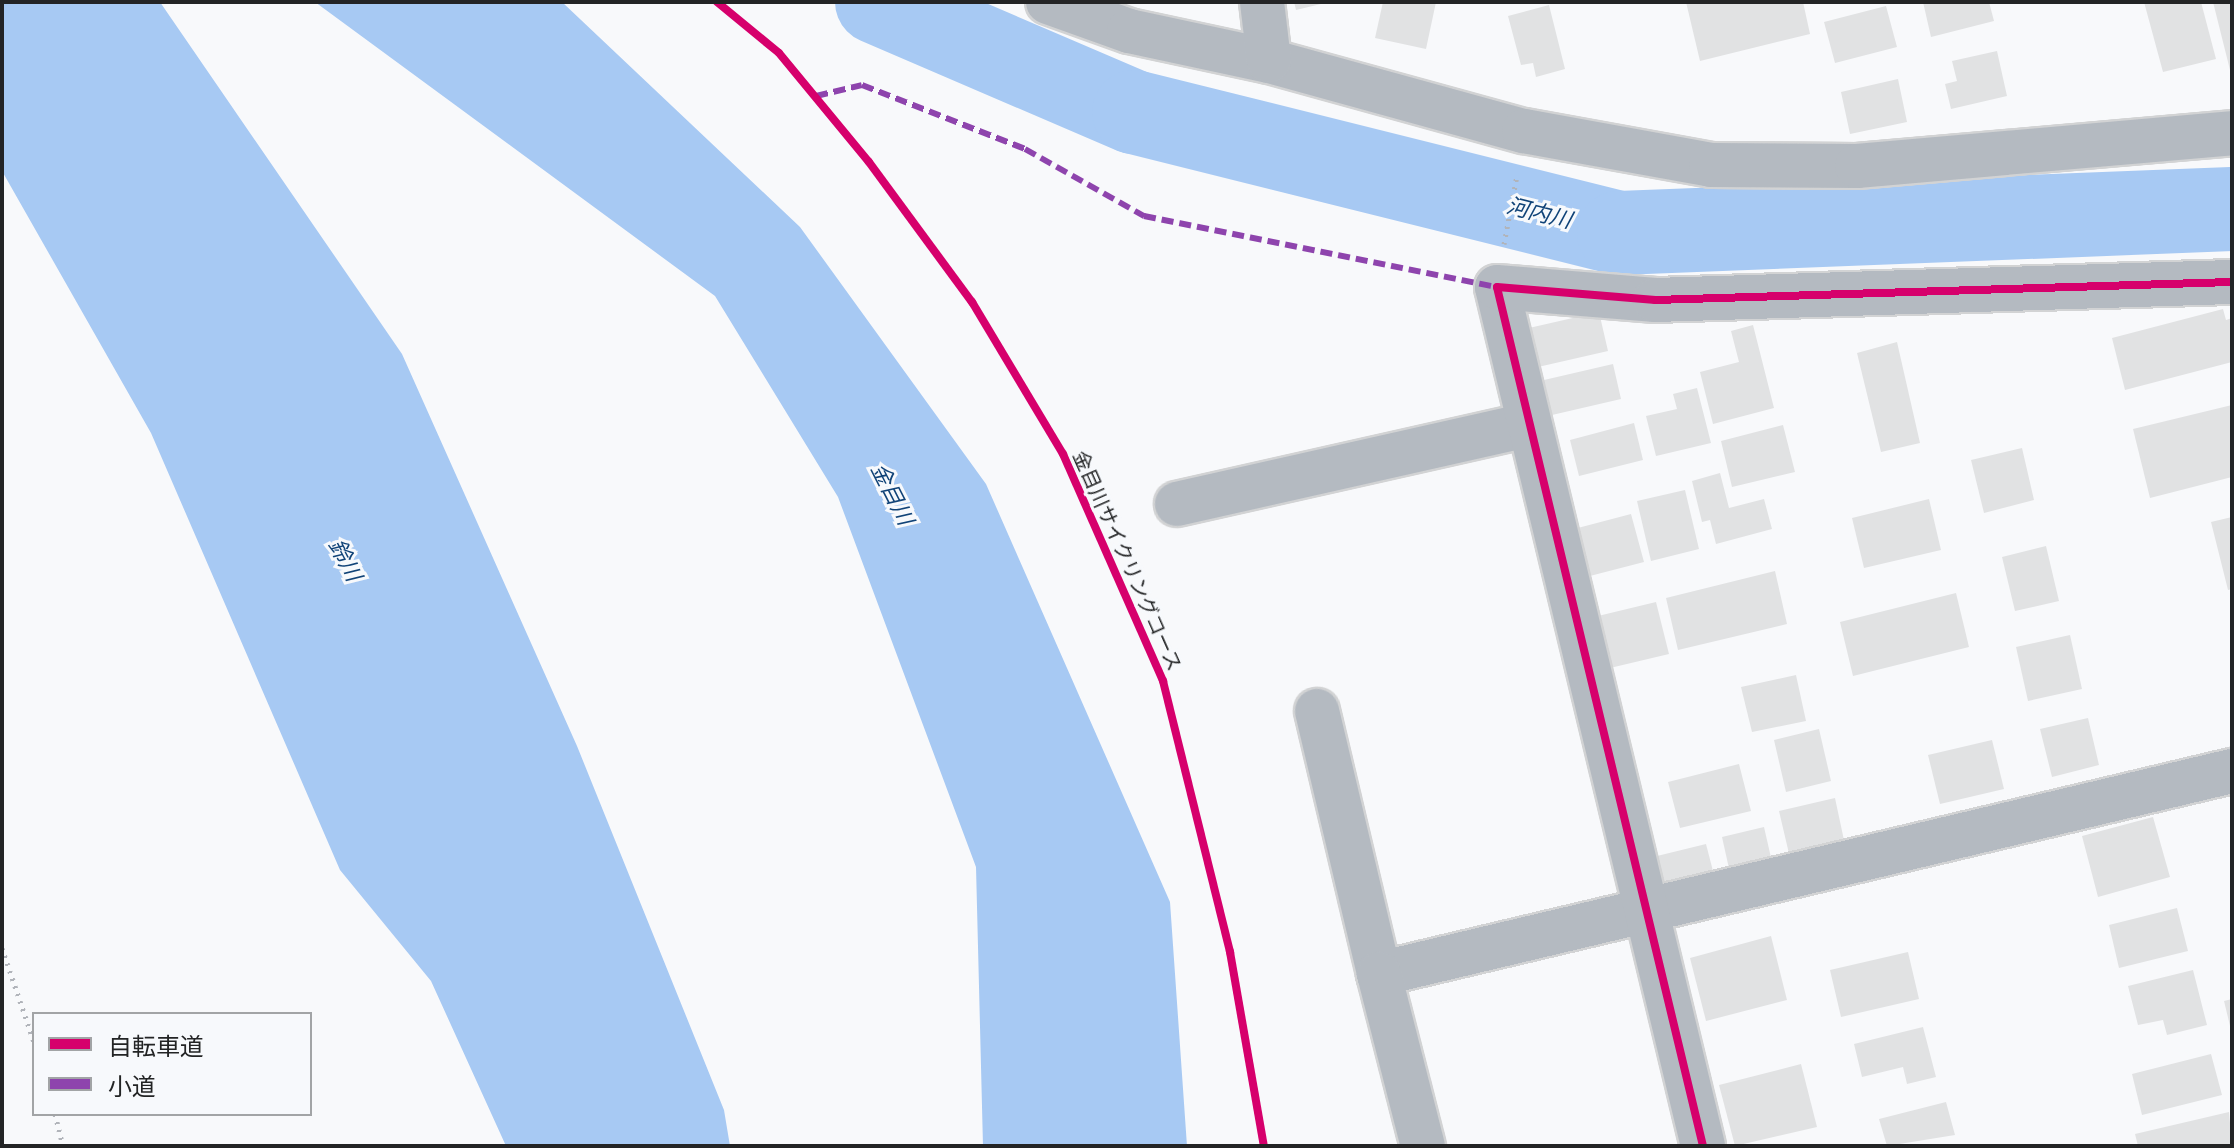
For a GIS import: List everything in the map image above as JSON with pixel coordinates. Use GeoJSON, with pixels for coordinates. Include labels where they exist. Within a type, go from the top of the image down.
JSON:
{"type":"FeatureCollection","features":[{"type":"Feature","properties":{"kind":"street"},"geometry":{"type":"LineString","coordinates":[[1048,2],[1129,31],[1269,61],[1524,131],[1711,165],[1842,166],[2232,133]]}},
{"type":"Feature","properties":{"kind":"street"},"geometry":{"type":"LineString","coordinates":[[1262,2],[1269,61]]}},
{"type":"Feature","properties":{"kind":"street"},"geometry":{"type":"LineString","coordinates":[[1703,1146],[1497,287],[1655,300],[2232,282]]}},
{"type":"Feature","properties":{"kind":"street"},"geometry":{"type":"LineString","coordinates":[[1177,504],[1528,425]]}},
{"type":"Feature","properties":{"kind":"street"},"geometry":{"type":"LineString","coordinates":[[1317,711],[1423,1146]]}},
{"type":"Feature","properties":{"kind":"street"},"geometry":{"type":"LineString","coordinates":[[1379,974],[1646,913],[2232,771]]}},
{"type":"Feature","properties":{"kind":"path"},"geometry":{"type":"LineString","coordinates":[[1497,287],[1524,131]]}},
{"type":"Feature","properties":{"kind":"path"},"geometry":{"type":"LineString","coordinates":[[2,948],[32,1036]]}},
{"type":"Feature","properties":{"kind":"path"},"geometry":{"type":"LineString","coordinates":[[56,1116],[63,1146]]}},
{"type":"Feature","properties":{"kind":"water","name":"鈴川"},"geometry":{"type":"Polygon","coordinates":[[[2,2],[160,2],[402,354],[577,746],[724,1110],[730,1146],[506,1146],[431,981],[340,870],[151,433],[2,171],[2,2]]]}},
{"type":"Feature","properties":{"kind":"water","name":"金目川"},"geometry":{"type":"Polygon","coordinates":[[[315,2],[562,2],[800,227],[986,484],[1170,902],[1187,1146],[983,1146],[976,867],[838,497],[715,296],[315,2]]]}},
{"type":"Feature","properties":{"kind":"building"},"geometry":{"type":"Polygon","coordinates":[[[1294,2],[1325,2],[1325,3],[1296,10],[1294,2]]]}},
{"type":"Feature","properties":{"kind":"building"},"geometry":{"type":"Polygon","coordinates":[[[1383,2],[1436,2],[1426,49],[1375,38],[1383,2]]]}},
{"type":"Feature","properties":{"kind":"building"},"geometry":{"type":"Polygon","coordinates":[[[1686,2],[1803,2],[1810,34],[1700,61],[1686,2]]]}},
{"type":"Feature","properties":{"kind":"building"},"geometry":{"type":"Polygon","coordinates":[[[1923,2],[1989,2],[1994,21],[1931,37],[1923,2]]]}},
{"type":"Feature","properties":{"kind":"building"},"geometry":{"type":"Polygon","coordinates":[[[2144,2],[2201,2],[2216,59],[2163,72],[2144,2]]]}},
{"type":"Feature","properties":{"kind":"building"},"geometry":{"type":"Polygon","coordinates":[[[2213,2],[2232,2],[2232,74],[2231,74],[2213,2]]]}},
{"type":"Feature","properties":{"kind":"building"},"geometry":{"type":"Polygon","coordinates":[[[1549,5],[1565,69],[1536,77],[1533,63],[1521,65],[1508,16],[1549,5]]]}},
{"type":"Feature","properties":{"kind":"building"},"geometry":{"type":"Polygon","coordinates":[[[1886,6],[1897,47],[1835,63],[1824,22],[1886,6]]]}},
{"type":"Feature","properties":{"kind":"building"},"geometry":{"type":"Polygon","coordinates":[[[1997,51],[2007,96],[1951,109],[1945,84],[1957,81],[1952,61],[1997,51]]]}},
{"type":"Feature","properties":{"kind":"building"},"geometry":{"type":"Polygon","coordinates":[[[1898,79],[1907,122],[1850,134],[1841,92],[1898,79]]]}},
{"type":"Feature","properties":{"kind":"building"},"geometry":{"type":"Polygon","coordinates":[[[2223,309],[2226,320],[2232,318],[2232,362],[2125,390],[2112,338],[2223,309]]]}},
{"type":"Feature","properties":{"kind":"building"},"geometry":{"type":"Polygon","coordinates":[[[1599,312],[1608,351],[1538,367],[1529,328],[1599,312]]]}},
{"type":"Feature","properties":{"kind":"building"},"geometry":{"type":"Polygon","coordinates":[[[1753,325],[1774,408],[1713,424],[1700,372],[1739,362],[1731,331],[1753,325]]]}},
{"type":"Feature","properties":{"kind":"building"},"geometry":{"type":"Polygon","coordinates":[[[1897,342],[1920,443],[1881,452],[1857,353],[1897,342]]]}},
{"type":"Feature","properties":{"kind":"building"},"geometry":{"type":"Polygon","coordinates":[[[1613,364],[1621,399],[1552,415],[1544,380],[1613,364]]]}},
{"type":"Feature","properties":{"kind":"building"},"geometry":{"type":"Polygon","coordinates":[[[1697,388],[1711,443],[1656,456],[1646,416],[1677,409],[1673,394],[1697,388]]]}},
{"type":"Feature","properties":{"kind":"building"},"geometry":{"type":"Polygon","coordinates":[[[2232,405],[2232,477],[2150,498],[2133,429],[2232,405]]]}},
{"type":"Feature","properties":{"kind":"building"},"geometry":{"type":"Polygon","coordinates":[[[1634,423],[1643,460],[1579,476],[1570,440],[1634,423]]]}},
{"type":"Feature","properties":{"kind":"building"},"geometry":{"type":"Polygon","coordinates":[[[1783,425],[1795,472],[1732,487],[1721,441],[1783,425]]]}},
{"type":"Feature","properties":{"kind":"building"},"geometry":{"type":"Polygon","coordinates":[[[2022,448],[2034,500],[1984,513],[1971,460],[2022,448]]]}},
{"type":"Feature","properties":{"kind":"building"},"geometry":{"type":"Polygon","coordinates":[[[1720,473],[1729,508],[1764,499],[1772,529],[1716,544],[1710,520],[1702,522],[1692,481],[1720,473]]]}},
{"type":"Feature","properties":{"kind":"building"},"geometry":{"type":"Polygon","coordinates":[[[1685,490],[1699,549],[1651,561],[1637,501],[1685,490]]]}},
{"type":"Feature","properties":{"kind":"building"},"geometry":{"type":"Polygon","coordinates":[[[1929,499],[1941,550],[1864,568],[1852,518],[1929,499]]]}},
{"type":"Feature","properties":{"kind":"building"},"geometry":{"type":"Polygon","coordinates":[[[1631,514],[1644,562],[1586,577],[1574,529],[1631,514]]]}},
{"type":"Feature","properties":{"kind":"building"},"geometry":{"type":"Polygon","coordinates":[[[2232,517],[2232,589],[2228,590],[2211,522],[2232,517]]]}},
{"type":"Feature","properties":{"kind":"building"},"geometry":{"type":"Polygon","coordinates":[[[2046,546],[2059,601],[2015,611],[2002,557],[2046,546]]]}},
{"type":"Feature","properties":{"kind":"building"},"geometry":{"type":"Polygon","coordinates":[[[1775,571],[1787,624],[1678,650],[1666,598],[1775,571]]]}},
{"type":"Feature","properties":{"kind":"building"},"geometry":{"type":"Polygon","coordinates":[[[1956,593],[1969,647],[1853,676],[1840,622],[1956,593]]]}},
{"type":"Feature","properties":{"kind":"building"},"geometry":{"type":"Polygon","coordinates":[[[1656,602],[1669,654],[1610,668],[1598,616],[1656,602]]]}},
{"type":"Feature","properties":{"kind":"building"},"geometry":{"type":"Polygon","coordinates":[[[2070,635],[2082,689],[2028,701],[2016,647],[2070,635]]]}},
{"type":"Feature","properties":{"kind":"building"},"geometry":{"type":"Polygon","coordinates":[[[1796,675],[1806,721],[1752,732],[1741,687],[1796,675]]]}},
{"type":"Feature","properties":{"kind":"building"},"geometry":{"type":"Polygon","coordinates":[[[2088,718],[2099,765],[2052,777],[2040,729],[2088,718]]]}},
{"type":"Feature","properties":{"kind":"building"},"geometry":{"type":"Polygon","coordinates":[[[1819,729],[1831,781],[1786,792],[1774,740],[1819,729]]]}},
{"type":"Feature","properties":{"kind":"building"},"geometry":{"type":"Polygon","coordinates":[[[1992,740],[2004,789],[1940,804],[1928,755],[1992,740]]]}},
{"type":"Feature","properties":{"kind":"building"},"geometry":{"type":"Polygon","coordinates":[[[1739,764],[1751,811],[1680,828],[1668,782],[1739,764]]]}},
{"type":"Feature","properties":{"kind":"building"},"geometry":{"type":"Polygon","coordinates":[[[1835,798],[1845,845],[1790,858],[1779,811],[1835,798]]]}},
{"type":"Feature","properties":{"kind":"building"},"geometry":{"type":"Polygon","coordinates":[[[2153,817],[2170,877],[2098,897],[2082,836],[2153,817]]]}},
{"type":"Feature","properties":{"kind":"building"},"geometry":{"type":"Polygon","coordinates":[[[1764,827],[1772,862],[1730,873],[1722,837],[1764,827]]]}},
{"type":"Feature","properties":{"kind":"building"},"geometry":{"type":"Polygon","coordinates":[[[1706,844],[1714,875],[1665,887],[1657,856],[1706,844]]]}},
{"type":"Feature","properties":{"kind":"building"},"geometry":{"type":"Polygon","coordinates":[[[2177,908],[2188,951],[2119,968],[2109,925],[2177,908]]]}},
{"type":"Feature","properties":{"kind":"building"},"geometry":{"type":"Polygon","coordinates":[[[1771,936],[1787,1000],[1706,1021],[1690,958],[1771,936]]]}},
{"type":"Feature","properties":{"kind":"building"},"geometry":{"type":"Polygon","coordinates":[[[1908,952],[1919,999],[1841,1017],[1830,970],[1908,952]]]}},
{"type":"Feature","properties":{"kind":"building"},"geometry":{"type":"Polygon","coordinates":[[[2193,970],[2207,1025],[2167,1035],[2163,1020],[2138,1025],[2128,986],[2193,970]]]}},
{"type":"Feature","properties":{"kind":"building"},"geometry":{"type":"Polygon","coordinates":[[[2232,999],[2232,1030],[2231,1030],[2224,1001],[2232,999]]]}},
{"type":"Feature","properties":{"kind":"building"},"geometry":{"type":"Polygon","coordinates":[[[1923,1027],[1936,1077],[1907,1084],[1903,1067],[1862,1077],[1854,1044],[1923,1027]]]}},
{"type":"Feature","properties":{"kind":"building"},"geometry":{"type":"Polygon","coordinates":[[[2211,1054],[2222,1095],[2142,1115],[2132,1074],[2211,1054]]]}},
{"type":"Feature","properties":{"kind":"building"},"geometry":{"type":"Polygon","coordinates":[[[1801,1064],[1817,1127],[1735,1146],[1719,1085],[1801,1064]]]}},
{"type":"Feature","properties":{"kind":"building"},"geometry":{"type":"Polygon","coordinates":[[[1946,1102],[1955,1135],[1887,1146],[1879,1119],[1946,1102]]]}},
{"type":"Feature","properties":{"kind":"building"},"geometry":{"type":"Polygon","coordinates":[[[2229,1112],[2232,1146],[2138,1146],[2135,1134],[2229,1112]]]}},
{"type":"Feature","properties":{"kind":"waterway","name":"河内川"},"geometry":{"type":"LineString","coordinates":[[877,2],[1134,112],[1619,233],[2232,209]]}},
{"type":"Feature","properties":{"kind":"marked path"},"geometry":{"type":"LineString","coordinates":[[816,96],[862,85],[1025,149],[1144,216],[1497,287]]}},
{"type":"Feature","properties":{"kind":"cycle path","name":"金目川サイクリングコース"},"geometry":{"type":"LineString","coordinates":[[717,2],[779,53],[869,162],[972,302],[1063,454],[1163,681],[1230,952],[1264,1146]]}},
{"type":"Feature","properties":{"kind":"cycle path"},"geometry":{"type":"LineString","coordinates":[[1703,1146],[1497,287],[1655,300],[2232,282]]}}]}
